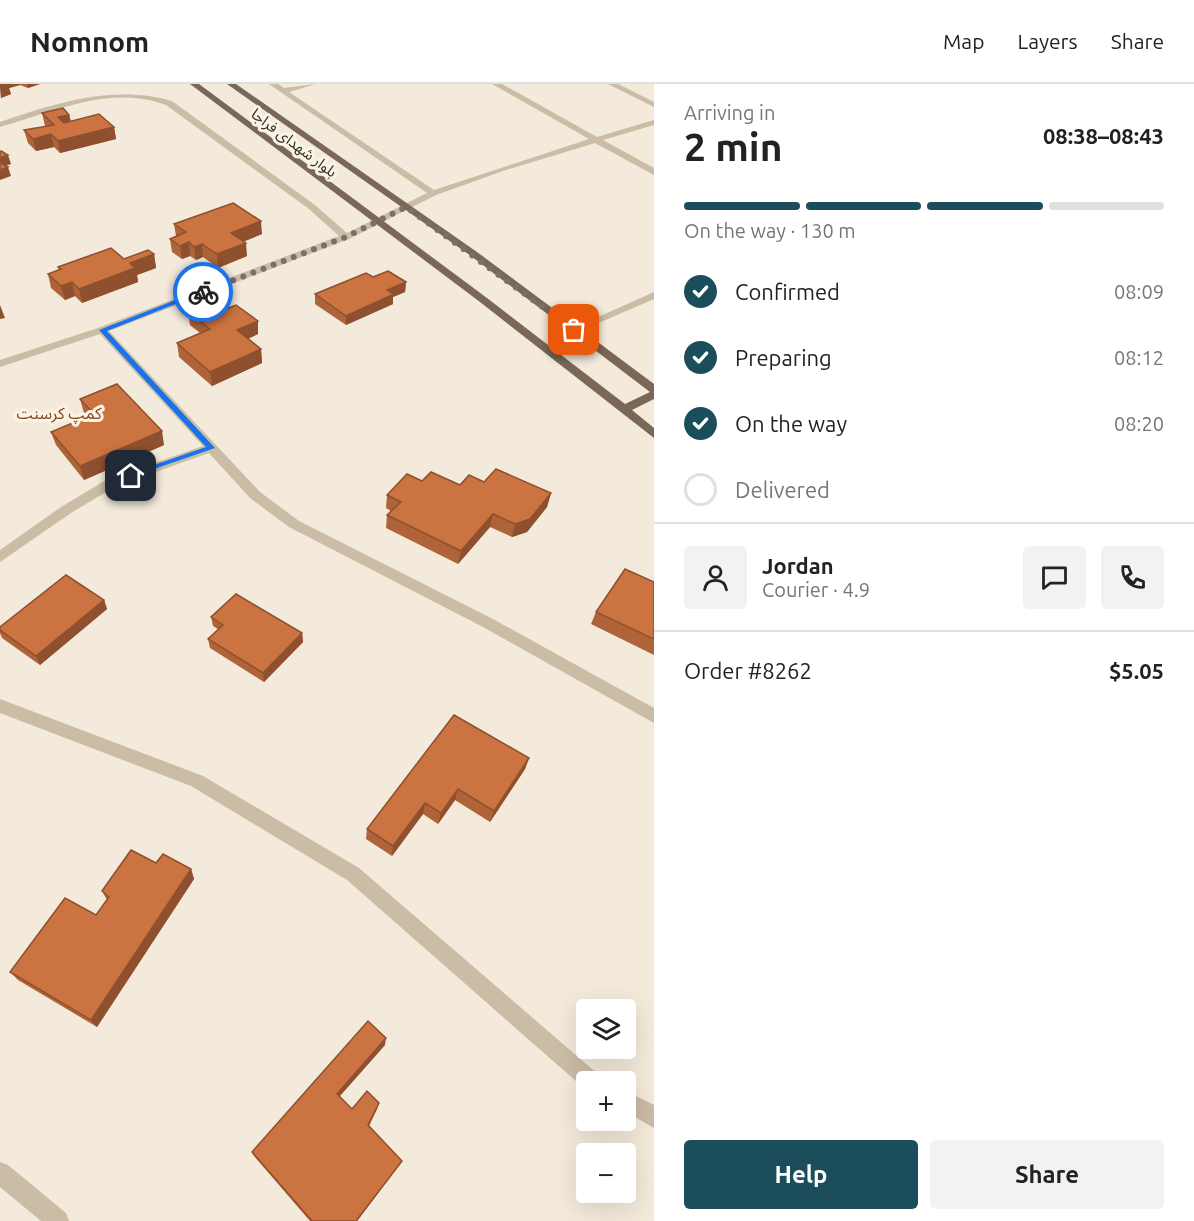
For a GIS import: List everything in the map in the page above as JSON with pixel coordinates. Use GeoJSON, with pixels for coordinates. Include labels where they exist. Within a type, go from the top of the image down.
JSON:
{"type":"FeatureCollection","features":[{"type":"Feature","properties":{"kind":"main road","name":"بلوار شهدای فراجا"},"geometry":{"type":"LineString","coordinates":[[194,84],[420,250],[654,434]]}},
{"type":"Feature","properties":{"kind":"main road","name":"بلوار شهدای فراجا"},"geometry":{"type":"LineString","coordinates":[[231,84],[406,207],[654,390]]}},
{"type":"Feature","properties":{"kind":"main road"},"geometry":{"type":"LineString","coordinates":[[624,409],[654,395]]}},
{"type":"Feature","properties":{"kind":"street"},"geometry":{"type":"LineString","coordinates":[[273,84],[433,193]]}},
{"type":"Feature","properties":{"kind":"street"},"geometry":{"type":"LineString","coordinates":[[283,91],[312,84]]}},
{"type":"Feature","properties":{"kind":"street"},"geometry":{"type":"LineString","coordinates":[[496,84],[654,172]]}},
{"type":"Feature","properties":{"kind":"street"},"geometry":{"type":"LineString","coordinates":[[612,84],[654,105]]}},
{"type":"Feature","properties":{"kind":"street"},"geometry":{"type":"LineString","coordinates":[[0,125],[68,104],[114,96],[146,95],[169,103],[312,207],[346,237]]}},
{"type":"Feature","properties":{"kind":"street"},"geometry":{"type":"LineString","coordinates":[[0,364],[102,330],[346,237],[433,193],[501,169],[654,122]]}},
{"type":"Feature","properties":{"kind":"street"},"geometry":{"type":"LineString","coordinates":[[574,330],[654,295]]}},
{"type":"Feature","properties":{"kind":"street"},"geometry":{"type":"LineString","coordinates":[[102,330],[255,495],[294,524],[488,623],[654,716]]}},
{"type":"Feature","properties":{"kind":"street"},"geometry":{"type":"LineString","coordinates":[[0,557],[66,510],[111,483],[211,448]]}},
{"type":"Feature","properties":{"kind":"street"},"geometry":{"type":"LineString","coordinates":[[0,706],[197,781],[353,874],[579,1071]]}},
{"type":"Feature","properties":{"kind":"street"},"geometry":{"type":"LineString","coordinates":[[636,1107],[654,1117]]}},
{"type":"Feature","properties":{"kind":"street"},"geometry":{"type":"LineString","coordinates":[[0,1173],[58,1221]]}},
{"type":"Feature","properties":{"kind":"building"},"geometry":{"type":"Polygon","coordinates":[[[63,108],[69,115],[58,117],[64,123],[99,114],[114,127],[58,141],[51,134],[33,139],[24,130],[54,125],[42,113],[63,108]]]}},
{"type":"Feature","properties":{"kind":"building"},"geometry":{"type":"Polygon","coordinates":[[[1,151],[8,155],[0,158],[1,151]]]}},
{"type":"Feature","properties":{"kind":"building"},"geometry":{"type":"Polygon","coordinates":[[[0,163],[8,167],[0,170],[0,163]]]}},
{"type":"Feature","properties":{"kind":"building"},"geometry":{"type":"Polygon","coordinates":[[[233,203],[261,221],[231,233],[246,243],[217,254],[202,244],[194,247],[189,242],[180,246],[170,239],[186,232],[174,224],[233,203]]]}},
{"type":"Feature","properties":{"kind":"building"},"geometry":{"type":"Polygon","coordinates":[[[111,248],[124,259],[148,250],[154,254],[130,263],[135,268],[79,289],[72,282],[61,286],[48,274],[61,269],[58,267],[111,248]]]}},
{"type":"Feature","properties":{"kind":"building"},"geometry":{"type":"Polygon","coordinates":[[[388,271],[406,282],[387,290],[394,294],[346,316],[315,294],[366,273],[373,277],[388,271]]]}},
{"type":"Feature","properties":{"kind":"building"},"geometry":{"type":"Polygon","coordinates":[[[212,302],[223,310],[236,305],[258,321],[237,330],[261,349],[210,372],[177,343],[210,329],[188,312],[212,302]]]}},
{"type":"Feature","properties":{"kind":"building"},"geometry":{"type":"Polygon","coordinates":[[[117,384],[162,431],[80,466],[51,432],[94,414],[80,399],[117,384]]]}},
{"type":"Feature","properties":{"kind":"building"},"geometry":{"type":"Polygon","coordinates":[[[496,469],[551,493],[530,519],[515,524],[493,514],[461,551],[387,515],[401,502],[387,495],[407,474],[422,481],[431,472],[460,485],[469,475],[484,482],[496,469]]]}},
{"type":"Feature","properties":{"kind":"building"},"geometry":{"type":"Polygon","coordinates":[[[625,569],[654,582],[654,639],[596,612],[625,569]]]}},
{"type":"Feature","properties":{"kind":"building"},"geometry":{"type":"Polygon","coordinates":[[[66,575],[104,600],[36,656],[0,630],[0,627],[66,575]]]}},
{"type":"Feature","properties":{"kind":"building"},"geometry":{"type":"Polygon","coordinates":[[[236,594],[302,633],[263,673],[208,639],[223,625],[211,617],[236,594]]]}},
{"type":"Feature","properties":{"kind":"building"},"geometry":{"type":"Polygon","coordinates":[[[454,715],[529,758],[494,811],[458,789],[441,813],[425,803],[393,846],[367,829],[454,715]]]}},
{"type":"Feature","properties":{"kind":"building"},"geometry":{"type":"Polygon","coordinates":[[[131,850],[156,863],[163,854],[191,869],[91,1020],[10,972],[65,898],[96,915],[109,897],[102,891],[131,850]]]}},
{"type":"Feature","properties":{"kind":"building"},"geometry":{"type":"Polygon","coordinates":[[[368,1021],[386,1038],[337,1094],[352,1109],[367,1091],[379,1103],[368,1125],[402,1161],[356,1221],[312,1221],[252,1152],[368,1021]]]}},
{"type":"Feature","properties":{"kind":"way so far"},"geometry":{"type":"LineString","coordinates":[[203,292],[346,237],[406,207],[474,254],[574,330]]}},
{"type":"Feature","properties":{"kind":"district","name":"کمپ کرسنت"},"geometry":{"type":"Point","coordinates":[59,413]}},
{"type":"Feature","properties":{"kind":"route"},"geometry":{"type":"LineString","coordinates":[[131,476],[211,448],[102,330],[203,292]]}}]}
